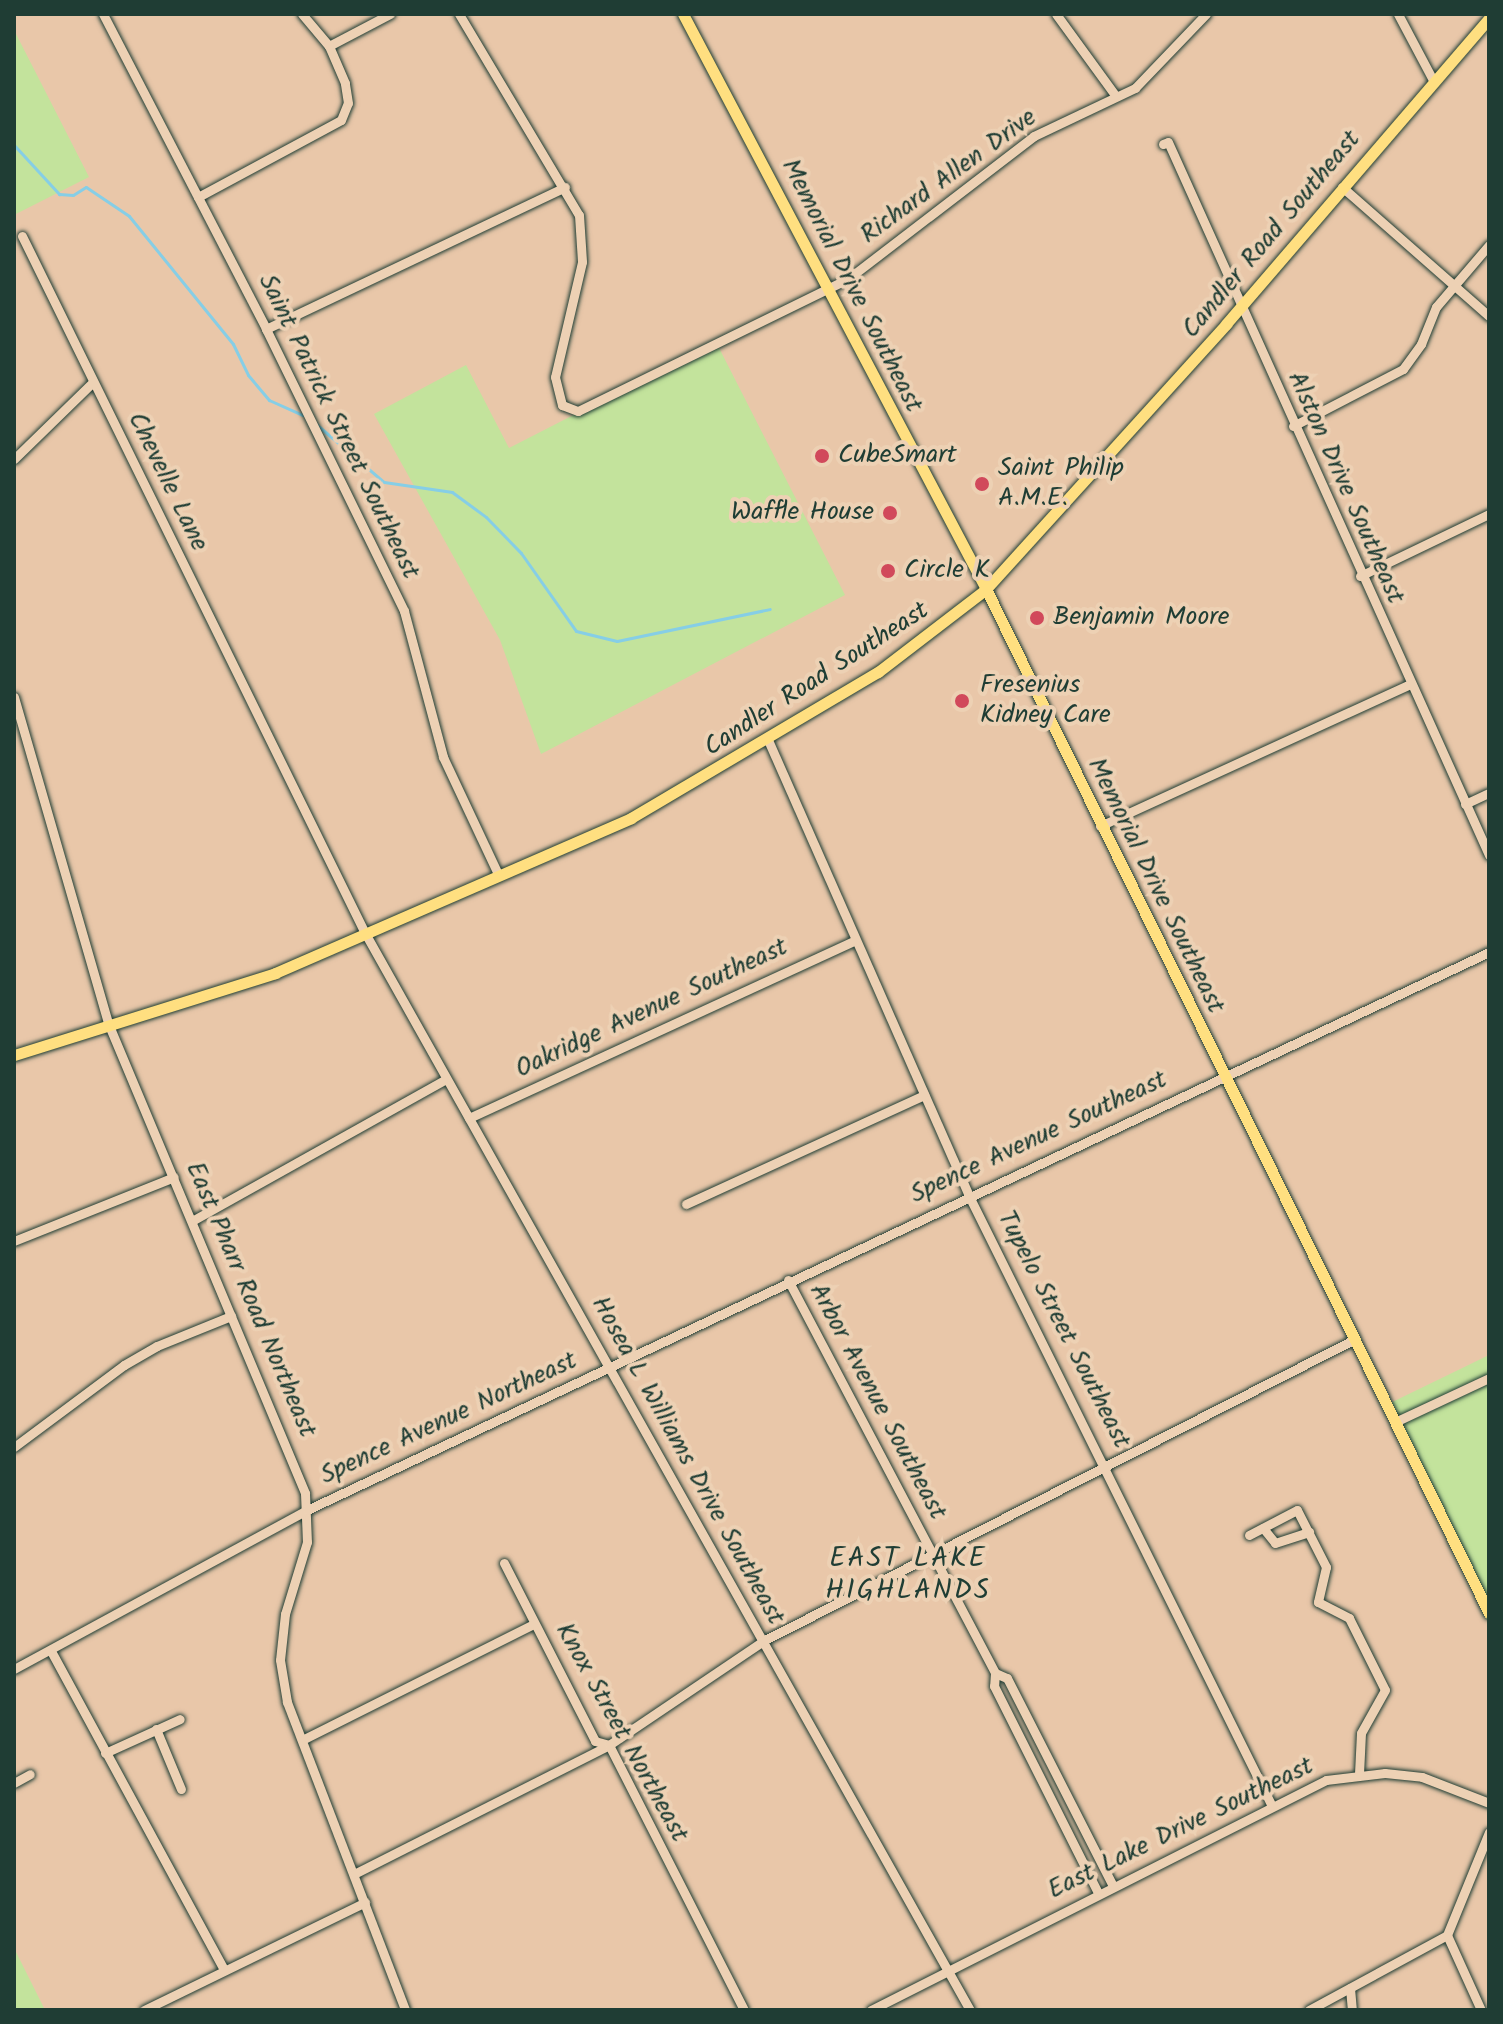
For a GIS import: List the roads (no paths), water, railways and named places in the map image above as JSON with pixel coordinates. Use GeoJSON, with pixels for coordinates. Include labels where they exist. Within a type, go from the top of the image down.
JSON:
{"type":"FeatureCollection","features":[{"type":"Feature","properties":{"kind":"main road","name":"Memorial Drive Southeast"},"geometry":{"type":"LineString","coordinates":[[683,14],[986,589],[1489,1613]]}},
{"type":"Feature","properties":{"kind":"main road","name":"Candler Road Southeast"},"geometry":{"type":"LineString","coordinates":[[14,1055],[275,973],[631,818],[768,740],[878,672],[986,589],[1240,308],[1489,18]]}},
{"type":"Feature","properties":{"kind":"street","name":"Saint Patrick Street Southeast"},"geometry":{"type":"LineString","coordinates":[[103,14],[266,329],[404,611],[443,757],[498,874]]}},
{"type":"Feature","properties":{"kind":"street"},"geometry":{"type":"LineString","coordinates":[[198,197],[341,120],[347,95],[329,46],[302,14]]}},
{"type":"Feature","properties":{"kind":"street"},"geometry":{"type":"LineString","coordinates":[[329,46],[390,14]]}},
{"type":"Feature","properties":{"kind":"street"},"geometry":{"type":"LineString","coordinates":[[266,329],[565,187],[459,14]]}},
{"type":"Feature","properties":{"kind":"street"},"geometry":{"type":"LineString","coordinates":[[1056,14],[1115,95]]}},
{"type":"Feature","properties":{"kind":"street","name":"Richard Allen Drive"},"geometry":{"type":"LineString","coordinates":[[565,187],[579,215],[583,246],[556,388],[562,405],[578,411],[828,285],[849,278],[1034,136],[1153,74],[1206,14]]}},
{"type":"Feature","properties":{"kind":"street"},"geometry":{"type":"LineString","coordinates":[[1398,14],[1433,80]]}},
{"type":"Feature","properties":{"kind":"street","name":"Alston Drive Southeast"},"geometry":{"type":"LineString","coordinates":[[1163,144],[1168,142],[1360,576],[1489,855]]}},
{"type":"Feature","properties":{"kind":"street"},"geometry":{"type":"LineString","coordinates":[[1342,187],[1489,316]]}},
{"type":"Feature","properties":{"kind":"street","name":"Chevelle Lane"},"geometry":{"type":"LineString","coordinates":[[22,236],[365,933]]}},
{"type":"Feature","properties":{"kind":"street"},"geometry":{"type":"LineString","coordinates":[[1293,426],[1403,369],[1421,344],[1436,307],[1489,245]]}},
{"type":"Feature","properties":{"kind":"street"},"geometry":{"type":"LineString","coordinates":[[14,459],[93,382]]}},
{"type":"Feature","properties":{"kind":"street"},"geometry":{"type":"LineString","coordinates":[[1360,576],[1489,514]]}},
{"type":"Feature","properties":{"kind":"street"},"geometry":{"type":"LineString","coordinates":[[1100,826],[1410,684]]}},
{"type":"Feature","properties":{"kind":"street","name":"East Pharr Road Northeast"},"geometry":{"type":"LineString","coordinates":[[14,697],[108,1023],[296,1464],[307,1510],[307,1542],[285,1614],[280,1660],[287,1702],[405,2010]]}},
{"type":"Feature","properties":{"kind":"street","name":"Tupelo Street Southeast"},"geometry":{"type":"LineString","coordinates":[[768,740],[968,1194],[1107,1467],[1271,1804]]}},
{"type":"Feature","properties":{"kind":"street"},"geometry":{"type":"LineString","coordinates":[[1465,804],[1489,793]]}},
{"type":"Feature","properties":{"kind":"street","name":"Hosea L Williams Drive Southeast"},"geometry":{"type":"LineString","coordinates":[[365,933],[970,2010]]}},
{"type":"Feature","properties":{"kind":"street","name":"Oakridge Avenue Southeast"},"geometry":{"type":"LineString","coordinates":[[469,1118],[854,941]]}},
{"type":"Feature","properties":{"kind":"street","name":"Spence Avenue Southeast"},"geometry":{"type":"LineString","coordinates":[[609,1368],[968,1194],[1224,1078],[1489,952]]}},
{"type":"Feature","properties":{"kind":"street"},"geometry":{"type":"LineString","coordinates":[[192,1221],[446,1079]]}},
{"type":"Feature","properties":{"kind":"street"},"geometry":{"type":"LineString","coordinates":[[686,1204],[924,1095]]}},
{"type":"Feature","properties":{"kind":"street"},"geometry":{"type":"LineString","coordinates":[[14,1241],[174,1177]]}},
{"type":"Feature","properties":{"kind":"street","name":"Arbor Avenue Southeast"},"geometry":{"type":"LineString","coordinates":[[788,1280],[995,1673],[994,1686],[1098,1893]]}},
{"type":"Feature","properties":{"kind":"street"},"geometry":{"type":"LineString","coordinates":[[14,1447],[124,1365],[157,1346],[231,1316]]}},
{"type":"Feature","properties":{"kind":"street"},"geometry":{"type":"LineString","coordinates":[[354,1874],[609,1745],[763,1641],[1353,1340]]}},
{"type":"Feature","properties":{"kind":"street","name":"Spence Avenue Northeast"},"geometry":{"type":"LineString","coordinates":[[14,1669],[307,1510],[609,1368]]}},
{"type":"Feature","properties":{"kind":"street"},"geometry":{"type":"LineString","coordinates":[[1395,1422],[1489,1378]]}},
{"type":"Feature","properties":{"kind":"street"},"geometry":{"type":"LineString","coordinates":[[1249,1535],[1297,1510],[1326,1567],[1318,1602],[1349,1618],[1385,1690],[1361,1733],[1359,1774]]}},
{"type":"Feature","properties":{"kind":"street"},"geometry":{"type":"LineString","coordinates":[[1263,1528],[1275,1543],[1309,1532]]}},
{"type":"Feature","properties":{"kind":"street","name":"Knox Street Northeast"},"geometry":{"type":"LineString","coordinates":[[504,1563],[595,1741],[609,1745],[744,2010]]}},
{"type":"Feature","properties":{"kind":"street"},"geometry":{"type":"LineString","coordinates":[[302,1740],[534,1624]]}},
{"type":"Feature","properties":{"kind":"street"},"geometry":{"type":"LineString","coordinates":[[51,1651],[224,1970]]}},
{"type":"Feature","properties":{"kind":"street","name":"Arbor Avenue Southeast"},"geometry":{"type":"LineString","coordinates":[[995,1673],[1007,1678],[1113,1886]]}},
{"type":"Feature","properties":{"kind":"street"},"geometry":{"type":"LineString","coordinates":[[105,1753],[180,1719]]}},
{"type":"Feature","properties":{"kind":"street"},"geometry":{"type":"LineString","coordinates":[[156,1729],[181,1789]]}},
{"type":"Feature","properties":{"kind":"street"},"geometry":{"type":"LineString","coordinates":[[15,1781],[30,1774]]}},
{"type":"Feature","properties":{"kind":"street","name":"East Lake Drive Southeast"},"geometry":{"type":"LineString","coordinates":[[871,2010],[1271,1804],[1326,1780],[1359,1774],[1422,1777],[1489,1803]]}},
{"type":"Feature","properties":{"kind":"street"},"geometry":{"type":"LineString","coordinates":[[1309,2010],[1447,1935],[1489,1832]]}},
{"type":"Feature","properties":{"kind":"street"},"geometry":{"type":"LineString","coordinates":[[144,2010],[365,1902]]}},
{"type":"Feature","properties":{"kind":"street"},"geometry":{"type":"LineString","coordinates":[[1447,1935],[1481,2010]]}},
{"type":"Feature","properties":{"kind":"street"},"geometry":{"type":"LineString","coordinates":[[1350,1988],[1352,2010]]}},
{"type":"Feature","properties":{"kind":"waterway"},"geometry":{"type":"LineString","coordinates":[[14,145],[59,194],[73,195],[86,187],[129,216],[233,344],[248,375],[269,400],[303,415]]}},
{"type":"Feature","properties":{"kind":"waterway"},"geometry":{"type":"LineString","coordinates":[[316,424],[384,482],[452,492],[486,517],[521,553],[576,631],[617,641],[770,609]]}},
{"type":"Feature","properties":{"kind":"place","name":"CubeSmart"},"geometry":{"type":"Point","coordinates":[822,456]}},
{"type":"Feature","properties":{"kind":"place","name":"Saint Philip A.M.E."},"geometry":{"type":"Point","coordinates":[982,484]}},
{"type":"Feature","properties":{"kind":"place","name":"Waffle House"},"geometry":{"type":"Point","coordinates":[890,513]}},
{"type":"Feature","properties":{"kind":"place","name":"Circle K"},"geometry":{"type":"Point","coordinates":[888,571]}},
{"type":"Feature","properties":{"kind":"place","name":"Benjamin Moore"},"geometry":{"type":"Point","coordinates":[1037,618]}},
{"type":"Feature","properties":{"kind":"place","name":"Fresenius Kidney Care"},"geometry":{"type":"Point","coordinates":[962,701]}},
{"type":"Feature","properties":{"kind":"district","name":"EAST LAKE HIGHLANDS"},"geometry":{"type":"Point","coordinates":[908,1575]}}]}
